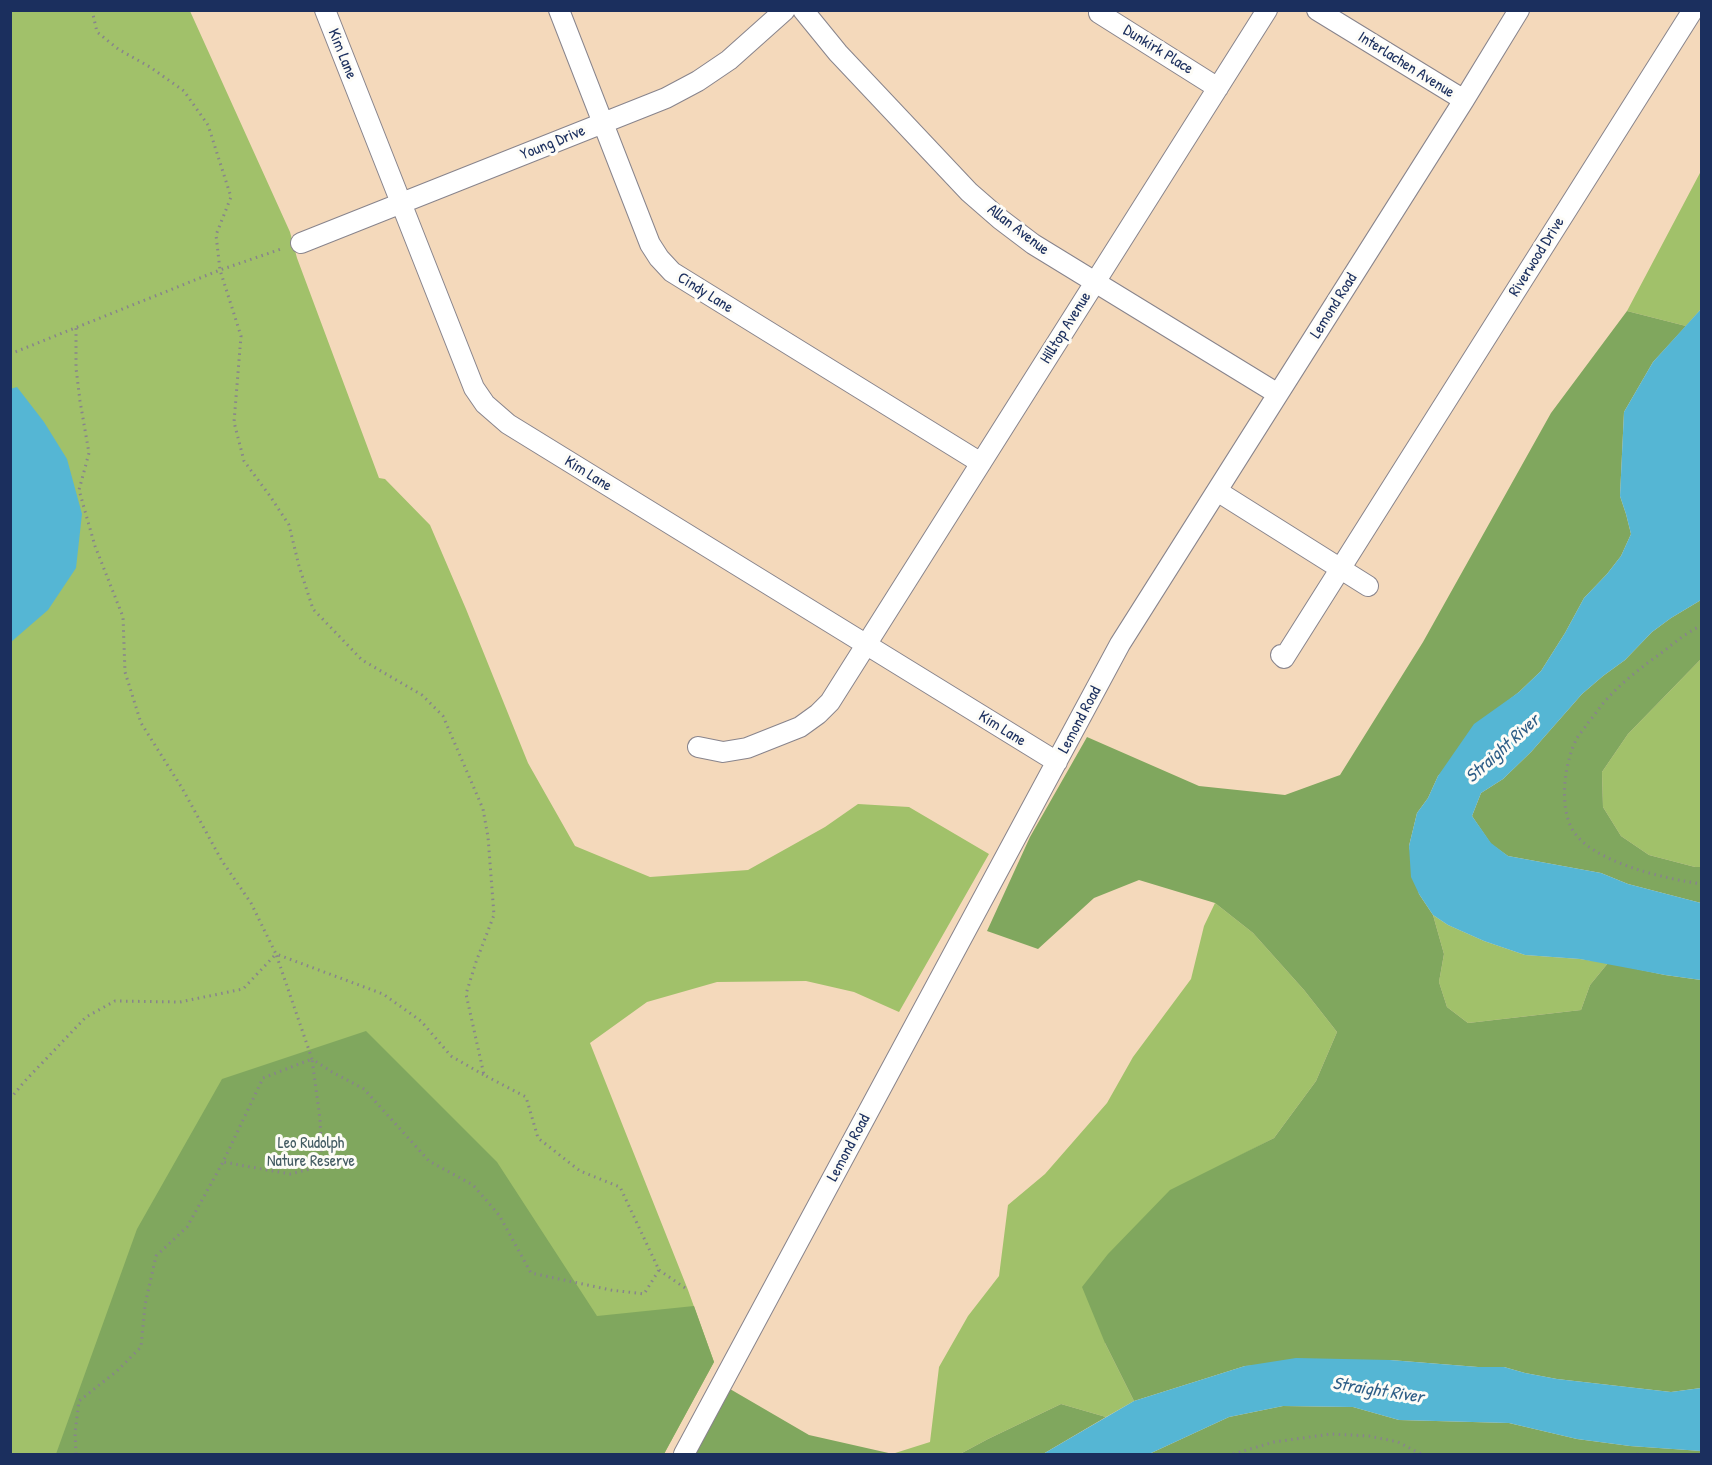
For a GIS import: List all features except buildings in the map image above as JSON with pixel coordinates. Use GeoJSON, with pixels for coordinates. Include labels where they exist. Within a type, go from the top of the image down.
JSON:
{"type":"FeatureCollection","features":[{"type":"Feature","properties":{"kind":"street","name":"Kim Lane"},"geometry":{"type":"LineString","coordinates":[[325,10],[474,388],[485,404],[498,417],[1057,762]]}},
{"type":"Feature","properties":{"kind":"street","name":"Cindy Lane"},"geometry":{"type":"LineString","coordinates":[[559,10],[650,244],[672,272],[981,463]]}},
{"type":"Feature","properties":{"kind":"street","name":"Young Drive"},"geometry":{"type":"LineString","coordinates":[[294,245],[666,98],[698,81],[729,60],[753,41],[785,10]]}},
{"type":"Feature","properties":{"kind":"street","name":"Allan Avenue"},"geometry":{"type":"LineString","coordinates":[[803,10],[838,53],[969,192],[1000,219],[1033,244],[1278,394]]}},
{"type":"Feature","properties":{"kind":"street","name":"Hilltop Avenue"},"geometry":{"type":"LineString","coordinates":[[698,747],[723,752],[747,748],[800,727],[830,702],[1267,10]]}},
{"type":"Feature","properties":{"kind":"street","name":"Interlachen Avenue"},"geometry":{"type":"LineString","coordinates":[[1317,10],[1464,100]]}},
{"type":"Feature","properties":{"kind":"street","name":"Lemond Road"},"geometry":{"type":"LineString","coordinates":[[684,1455],[1120,644],[1519,10]]}},
{"type":"Feature","properties":{"kind":"street","name":"Riverwood Drive"},"geometry":{"type":"LineString","coordinates":[[1281,655],[1284,658],[1692,10]]}},
{"type":"Feature","properties":{"kind":"street","name":"Dunkirk Place"},"geometry":{"type":"LineString","coordinates":[[1099,13],[1218,88]]}},
{"type":"Feature","properties":{"kind":"street"},"geometry":{"type":"LineString","coordinates":[[1217,491],[1368,586]]}},
{"type":"Feature","properties":{"kind":"path"},"geometry":{"type":"LineString","coordinates":[[92,10],[97,32],[118,49],[150,67],[183,91],[208,125],[231,197],[216,235],[220,270],[241,336],[234,422],[244,461],[289,525],[313,609],[362,660],[422,695],[443,716],[483,809],[488,837],[494,915],[466,994],[484,1075]]}},
{"type":"Feature","properties":{"kind":"path"},"geometry":{"type":"LineString","coordinates":[[10,354],[220,270],[294,245]]}},
{"type":"Feature","properties":{"kind":"path"},"geometry":{"type":"LineString","coordinates":[[76,328],[76,368],[89,453],[79,490],[95,546],[123,617],[125,672],[141,723],[183,788],[222,861],[250,903],[276,954],[312,1059],[321,1119],[322,1166],[290,1174],[223,1162]]}},
{"type":"Feature","properties":{"kind":"path"},"geometry":{"type":"LineString","coordinates":[[1701,625],[1643,666],[1605,701],[1577,737],[1565,771],[1565,803],[1571,827],[1584,843],[1607,857],[1639,871],[1701,884]]}},
{"type":"Feature","properties":{"kind":"path"},"geometry":{"type":"LineString","coordinates":[[276,954],[383,994],[421,1021],[451,1056],[526,1097],[538,1138],[580,1171],[620,1187],[658,1270],[688,1290]]}},
{"type":"Feature","properties":{"kind":"path"},"geometry":{"type":"LineString","coordinates":[[10,1099],[86,1017],[115,1001],[180,1002],[243,988],[276,954]]}},
{"type":"Feature","properties":{"kind":"path"},"geometry":{"type":"LineString","coordinates":[[312,1059],[364,1089],[429,1161],[473,1185],[499,1215],[531,1273],[611,1290],[644,1294],[658,1270]]}},
{"type":"Feature","properties":{"kind":"path"},"geometry":{"type":"LineString","coordinates":[[76,1455],[75,1433],[79,1401],[117,1371],[141,1347],[145,1305],[156,1256],[187,1227],[223,1162],[263,1078],[312,1059]]}},
{"type":"Feature","properties":{"kind":"path"},"geometry":{"type":"LineString","coordinates":[[1233,1455],[1274,1442],[1331,1434],[1369,1436],[1398,1442],[1421,1455]]}},
{"type":"Feature","properties":{"kind":"green space","name":"Leo Rudolph Nature Reserve"},"geometry":{"type":"Polygon","coordinates":[[[10,11],[190,11],[290,232],[297,258],[379,478],[385,479],[430,525],[528,763],[575,846],[650,877],[748,870],[825,827],[858,804],[909,807],[989,854],[899,1012],[854,992],[806,981],[717,982],[647,1002],[590,1043],[688,1290],[714,1362],[664,1454],[11,1454],[10,11]]]}},
{"type":"Feature","properties":{"kind":"green space"},"geometry":{"type":"Polygon","coordinates":[[[1701,171],[1701,309],[1686,326],[1627,311],[1701,171]]]}},
{"type":"Feature","properties":{"kind":"green space"},"geometry":{"type":"Polygon","coordinates":[[[1627,311],[1686,326],[1653,362],[1624,412],[1620,496],[1631,534],[1621,556],[1584,598],[1541,671],[1500,707],[1438,776],[1428,798],[1417,813],[1409,846],[1419,894],[1433,915],[1444,954],[1439,982],[1447,1007],[1468,1023],[1581,1010],[1590,985],[1608,963],[1701,980],[1701,1388],[1671,1392],[1557,1379],[1504,1367],[1354,1360],[1245,1366],[1134,1401],[1105,1343],[1082,1287],[1108,1254],[1170,1190],[1274,1138],[1316,1081],[1337,1032],[1304,990],[1253,933],[1215,903],[1139,880],[1094,898],[1038,949],[987,931],[1030,837],[1087,737],[1199,786],[1285,795],[1340,775],[1423,642],[1551,413],[1627,311]]]}},
{"type":"Feature","properties":{"kind":"green space"},"geometry":{"type":"Polygon","coordinates":[[[1701,600],[1701,659],[1628,734],[1602,772],[1603,807],[1621,836],[1649,855],[1701,867],[1701,903],[1628,884],[1601,873],[1508,856],[1491,844],[1472,816],[1481,793],[1503,779],[1531,752],[1582,694],[1625,660],[1652,632],[1701,600]]]}},
{"type":"Feature","properties":{"kind":"green space"},"geometry":{"type":"Polygon","coordinates":[[[1701,659],[1701,867],[1695,867],[1649,855],[1621,836],[1603,807],[1602,772],[1628,734],[1701,659]]]}},
{"type":"Feature","properties":{"kind":"green space"},"geometry":{"type":"Polygon","coordinates":[[[1215,903],[1253,933],[1304,990],[1337,1032],[1316,1081],[1274,1138],[1224,1164],[1105,1343],[1134,1401],[1106,1417],[1061,1404],[960,1454],[892,1454],[930,1442],[939,1367],[968,1316],[999,1276],[1008,1205],[1045,1174],[1107,1103],[1133,1057],[1191,979],[1204,926],[1215,903]]]}},
{"type":"Feature","properties":{"kind":"green space"},"geometry":{"type":"Polygon","coordinates":[[[1433,915],[1448,925],[1484,941],[1525,955],[1608,963],[1590,985],[1581,1010],[1468,1023],[1447,1007],[1439,982],[1444,954],[1433,915]]]}},
{"type":"Feature","properties":{"kind":"green space"},"geometry":{"type":"Polygon","coordinates":[[[366,1031],[497,1162],[597,1316],[694,1306],[714,1362],[664,1454],[56,1454],[137,1229],[222,1079],[366,1031]]]}},
{"type":"Feature","properties":{"kind":"green space"},"geometry":{"type":"Polygon","coordinates":[[[730,1389],[809,1435],[893,1454],[695,1454],[730,1389]]]}},
{"type":"Feature","properties":{"kind":"green space"},"geometry":{"type":"Polygon","coordinates":[[[1061,1404],[1106,1417],[1043,1454],[960,1454],[988,1439],[1061,1404]]]}},
{"type":"Feature","properties":{"kind":"green space"},"geometry":{"type":"Polygon","coordinates":[[[1283,1406],[1353,1407],[1399,1420],[1509,1423],[1577,1439],[1630,1446],[1702,1451],[1701,1454],[1149,1454],[1229,1417],[1283,1406]]]}},
{"type":"Feature","properties":{"kind":"water","name":"Straight River"},"geometry":{"type":"Polygon","coordinates":[[[1701,309],[1701,600],[1652,632],[1625,660],[1582,694],[1531,752],[1503,779],[1481,793],[1472,816],[1491,843],[1508,856],[1601,873],[1628,884],[1701,903],[1701,980],[1580,959],[1525,955],[1484,941],[1448,925],[1433,915],[1419,894],[1411,877],[1409,846],[1417,813],[1428,798],[1438,776],[1474,724],[1519,692],[1541,671],[1584,598],[1621,556],[1631,534],[1620,496],[1624,412],[1653,362],[1701,309]]]}},
{"type":"Feature","properties":{"kind":"water"},"geometry":{"type":"Polygon","coordinates":[[[17,387],[44,422],[67,459],[82,514],[76,568],[48,610],[11,642],[10,389],[17,387]]]}},
{"type":"Feature","properties":{"kind":"water","name":"Straight River"},"geometry":{"type":"Polygon","coordinates":[[[1296,1358],[1390,1360],[1504,1367],[1557,1379],[1671,1392],[1701,1388],[1701,1451],[1630,1446],[1577,1439],[1509,1423],[1399,1420],[1353,1407],[1283,1406],[1229,1417],[1149,1454],[1043,1454],[1134,1401],[1245,1366],[1296,1358]]]}}]}
